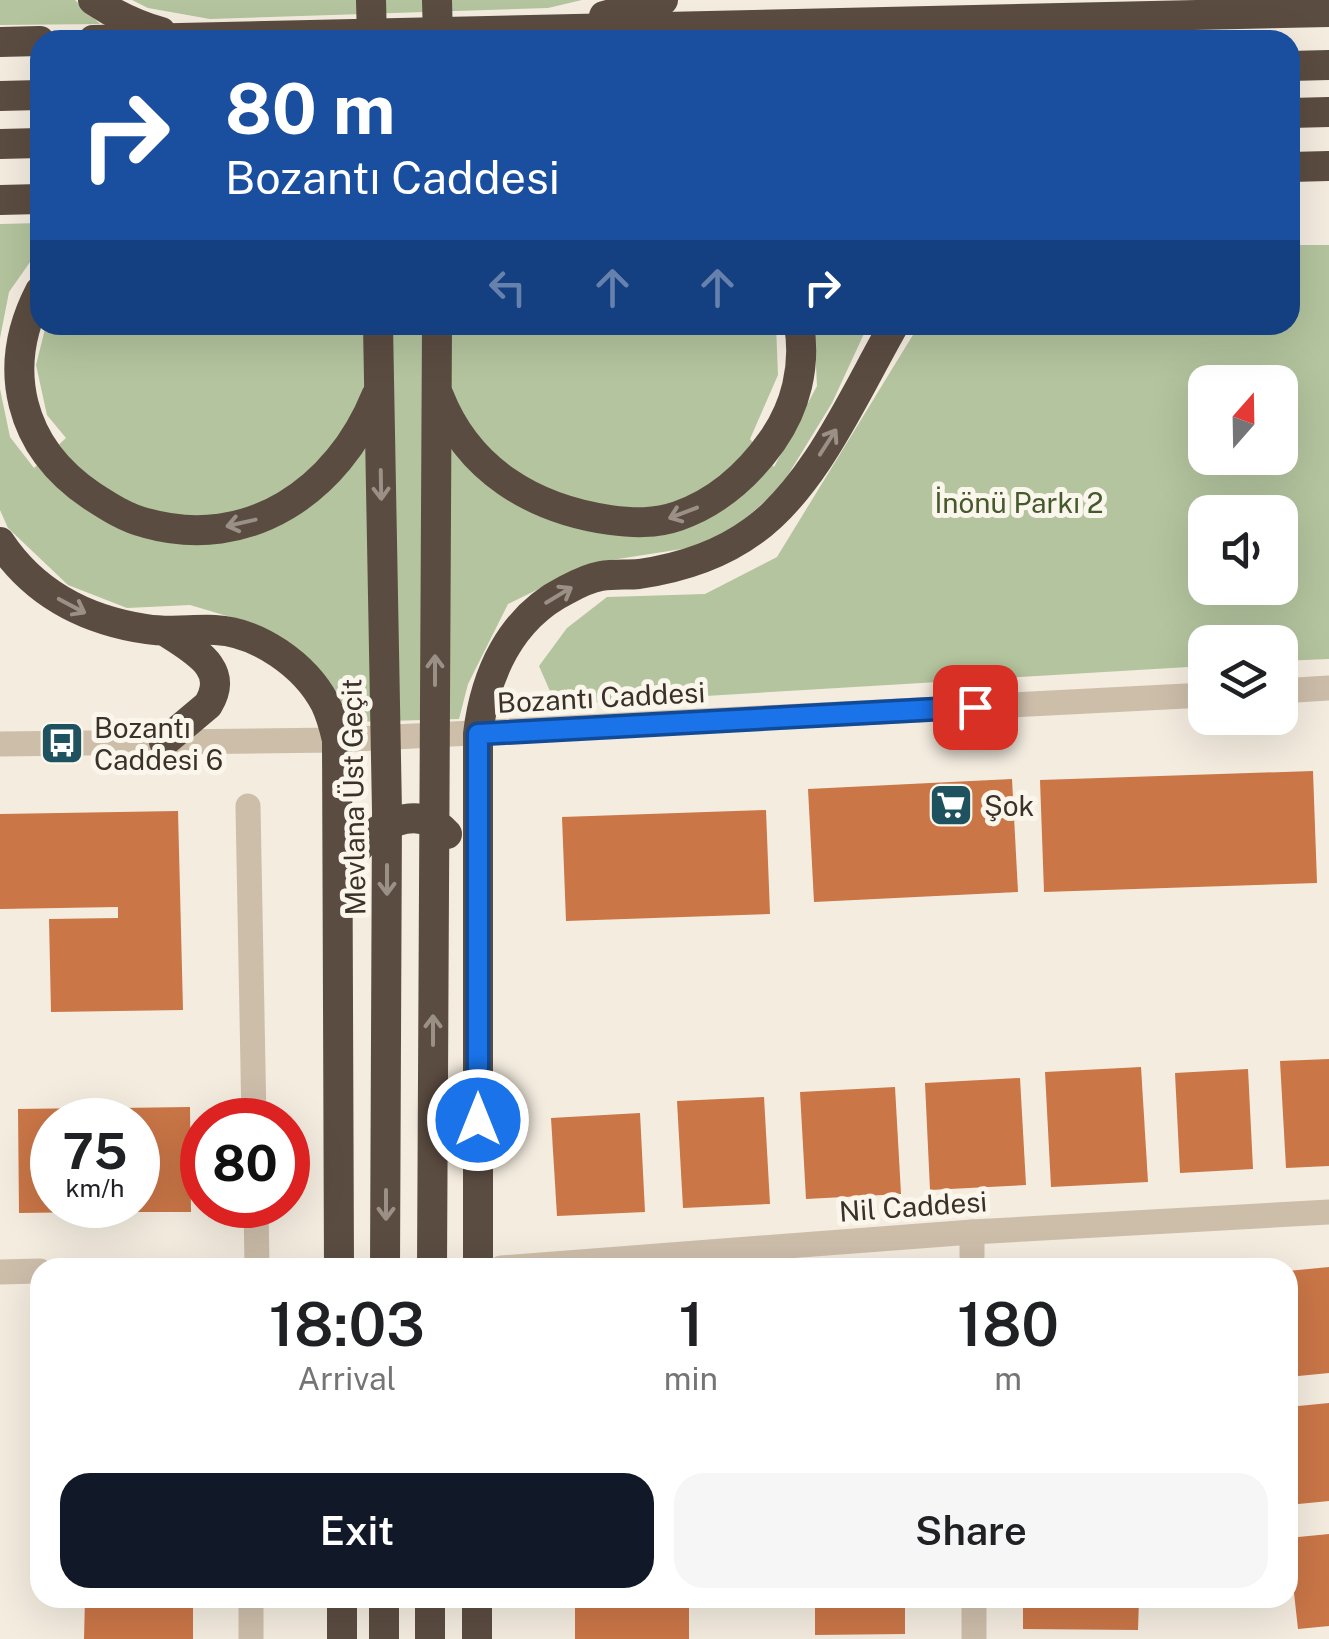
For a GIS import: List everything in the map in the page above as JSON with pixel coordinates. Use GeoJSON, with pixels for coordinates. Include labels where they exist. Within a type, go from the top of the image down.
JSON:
{"type":"FeatureCollection","features":[{"type":"Feature","properties":{"kind":"highway"},"geometry":{"type":"LineString","coordinates":[[93,0],[154,30]]}},
{"type":"Feature","properties":{"kind":"highway"},"geometry":{"type":"LineString","coordinates":[[372,0],[372,30]]}},
{"type":"Feature","properties":{"kind":"highway"},"geometry":{"type":"LineString","coordinates":[[437,0],[438,30]]}},
{"type":"Feature","properties":{"kind":"highway"},"geometry":{"type":"LineString","coordinates":[[556,29],[663,0]]}},
{"type":"Feature","properties":{"kind":"highway"},"geometry":{"type":"LineString","coordinates":[[998,0],[1052,18]]}},
{"type":"Feature","properties":{"kind":"highway"},"geometry":{"type":"LineString","coordinates":[[516,30],[1052,18],[1267,7],[1329,12]]}},
{"type":"Feature","properties":{"kind":"highway"},"geometry":{"type":"LineString","coordinates":[[0,42],[30,41]]}},
{"type":"Feature","properties":{"kind":"highway"},"geometry":{"type":"LineString","coordinates":[[1300,66],[1329,65]]}},
{"type":"Feature","properties":{"kind":"highway"},"geometry":{"type":"LineString","coordinates":[[0,96],[30,95]]}},
{"type":"Feature","properties":{"kind":"highway"},"geometry":{"type":"LineString","coordinates":[[1300,113],[1329,112]]}},
{"type":"Feature","properties":{"kind":"highway"},"geometry":{"type":"LineString","coordinates":[[0,144],[30,143]]}},
{"type":"Feature","properties":{"kind":"highway"},"geometry":{"type":"LineString","coordinates":[[1300,167],[1329,166]]}},
{"type":"Feature","properties":{"kind":"highway"},"geometry":{"type":"LineString","coordinates":[[0,200],[30,199]]}},
{"type":"Feature","properties":{"kind":"highway"},"geometry":{"type":"LineString","coordinates":[[30,313],[21,332],[16,368],[26,420],[48,456],[85,491],[144,522],[188,529],[235,526],[276,512],[335,465],[368,415],[379,387]]}},
{"type":"Feature","properties":{"kind":"highway","name":"Mevlana Üst Geçit"},"geometry":{"type":"LineString","coordinates":[[378,335],[387,812],[386,1258]]}},
{"type":"Feature","properties":{"kind":"highway"},"geometry":{"type":"LineString","coordinates":[[432,1258],[437,335]]}},
{"type":"Feature","properties":{"kind":"highway"},"geometry":{"type":"LineString","coordinates":[[436,391],[446,414],[473,454],[515,488],[541,502],[591,517],[647,522],[678,516],[712,500],[730,488],[761,456],[789,412],[802,366],[800,335]]}},
{"type":"Feature","properties":{"kind":"highway"},"geometry":{"type":"LineString","coordinates":[[478,1258],[478,734],[494,666],[522,623],[560,593],[600,576],[668,569],[701,559],[754,531],[796,490],[844,417],[889,335]]}},
{"type":"Feature","properties":{"kind":"highway"},"geometry":{"type":"LineString","coordinates":[[0,542],[42,589],[91,616],[165,631],[216,630],[241,636],[283,656],[315,687],[333,720],[337,740],[339,898],[339,1258]]}},
{"type":"Feature","properties":{"kind":"highway"},"geometry":{"type":"LineString","coordinates":[[164,742],[208,706],[215,689],[211,668],[204,658],[165,631]]}},
{"type":"Feature","properties":{"kind":"highway"},"geometry":{"type":"LineString","coordinates":[[339,898],[350,858],[369,836],[392,821],[420,818],[442,828],[465,859],[476,900]]}},
{"type":"Feature","properties":{"kind":"highway"},"geometry":{"type":"LineString","coordinates":[[342,1608],[342,1639]]}},
{"type":"Feature","properties":{"kind":"highway"},"geometry":{"type":"LineString","coordinates":[[384,1608],[384,1639]]}},
{"type":"Feature","properties":{"kind":"highway"},"geometry":{"type":"LineString","coordinates":[[430,1608],[430,1639]]}},
{"type":"Feature","properties":{"kind":"highway"},"geometry":{"type":"LineString","coordinates":[[476,1639],[477,1608]]}},
{"type":"Feature","properties":{"kind":"street"},"geometry":{"type":"LineString","coordinates":[[1298,690],[1329,688]]}},
{"type":"Feature","properties":{"kind":"street","name":"Bozantı Caddesi"},"geometry":{"type":"LineString","coordinates":[[0,744],[337,740],[1188,696]]}},
{"type":"Feature","properties":{"kind":"street"},"geometry":{"type":"LineString","coordinates":[[248,806],[254,1098]]}},
{"type":"Feature","properties":{"kind":"street","name":"Nil Caddesi"},"geometry":{"type":"LineString","coordinates":[[632,1258],[972,1232],[1329,1212]]}},
{"type":"Feature","properties":{"kind":"street"},"geometry":{"type":"LineString","coordinates":[[256,1228],[257,1258]]}},
{"type":"Feature","properties":{"kind":"street"},"geometry":{"type":"LineString","coordinates":[[972,1232],[972,1258]]}},
{"type":"Feature","properties":{"kind":"street"},"geometry":{"type":"LineString","coordinates":[[0,1272],[30,1272]]}},
{"type":"Feature","properties":{"kind":"street"},"geometry":{"type":"LineString","coordinates":[[251,1639],[252,1608]]}},
{"type":"Feature","properties":{"kind":"street"},"geometry":{"type":"LineString","coordinates":[[974,1608],[974,1639]]}},
{"type":"Feature","properties":{"kind":"green space"},"geometry":{"type":"Polygon","coordinates":[[[0,0],[75,0],[100,24],[0,25],[0,0]]]}},
{"type":"Feature","properties":{"kind":"green space"},"geometry":{"type":"Polygon","coordinates":[[[132,0],[582,0],[548,8],[210,19],[148,8],[132,0]]]}},
{"type":"Feature","properties":{"kind":"green space"},"geometry":{"type":"Polygon","coordinates":[[[30,223],[30,262],[9,292],[0,338],[0,224],[30,223]]]}},
{"type":"Feature","properties":{"kind":"green space","name":"İnönü Parkı 2"},"geometry":{"type":"Polygon","coordinates":[[[1300,245],[1329,245],[1329,659],[1298,660],[1298,625],[1188,625],[1188,667],[556,705],[539,666],[567,628],[607,597],[705,594],[777,557],[913,335],[1300,335],[1300,245]]]}},
{"type":"Feature","properties":{"kind":"green space"},"geometry":{"type":"Polygon","coordinates":[[[44,335],[776,335],[778,375],[750,439],[774,467],[817,386],[814,335],[863,335],[832,403],[780,488],[738,525],[695,547],[592,563],[508,604],[468,684],[459,719],[352,722],[314,663],[254,624],[190,605],[127,608],[68,585],[8,528],[0,510],[0,389],[10,437],[34,468],[66,438],[47,415],[36,365],[44,335]]]}},
{"type":"Feature","properties":{"kind":"building"},"geometry":{"type":"Polygon","coordinates":[[[1313,771],[1317,883],[1044,892],[1040,780],[1313,771]]]}},
{"type":"Feature","properties":{"kind":"building"},"geometry":{"type":"Polygon","coordinates":[[[1012,779],[1018,892],[814,902],[808,789],[1012,779]]]}},
{"type":"Feature","properties":{"kind":"building"},"geometry":{"type":"Polygon","coordinates":[[[766,810],[770,914],[566,921],[562,817],[766,810]]]}},
{"type":"Feature","properties":{"kind":"building"},"geometry":{"type":"Polygon","coordinates":[[[178,811],[183,1010],[51,1012],[49,919],[118,918],[118,907],[0,909],[0,814],[178,811]]]}},
{"type":"Feature","properties":{"kind":"building"},"geometry":{"type":"Polygon","coordinates":[[[1329,1059],[1329,1166],[1286,1168],[1280,1061],[1329,1059]]]}},
{"type":"Feature","properties":{"kind":"building"},"geometry":{"type":"Polygon","coordinates":[[[1141,1067],[1148,1182],[1051,1187],[1045,1072],[1141,1067]]]}},
{"type":"Feature","properties":{"kind":"building"},"geometry":{"type":"Polygon","coordinates":[[[1248,1069],[1253,1169],[1180,1173],[1175,1073],[1248,1069]]]}},
{"type":"Feature","properties":{"kind":"building"},"geometry":{"type":"Polygon","coordinates":[[[1020,1078],[1026,1185],[930,1190],[925,1083],[1020,1078]]]}},
{"type":"Feature","properties":{"kind":"building"},"geometry":{"type":"Polygon","coordinates":[[[895,1087],[901,1194],[806,1199],[800,1092],[895,1087]]]}},
{"type":"Feature","properties":{"kind":"building"},"geometry":{"type":"Polygon","coordinates":[[[764,1097],[770,1204],[683,1208],[677,1101],[764,1097]]]}},
{"type":"Feature","properties":{"kind":"building"},"geometry":{"type":"Polygon","coordinates":[[[160,1107],[180,1107],[180,1212],[160,1212],[160,1107]]]}},
{"type":"Feature","properties":{"kind":"building"},"geometry":{"type":"Polygon","coordinates":[[[18,1109],[30,1109],[30,1213],[19,1213],[18,1109]]]}},
{"type":"Feature","properties":{"kind":"building"},"geometry":{"type":"Polygon","coordinates":[[[640,1113],[645,1212],[557,1216],[551,1118],[640,1113]]]}},
{"type":"Feature","properties":{"kind":"building"},"geometry":{"type":"Polygon","coordinates":[[[1329,1267],[1329,1373],[1298,1376],[1298,1270],[1329,1267]]]}},
{"type":"Feature","properties":{"kind":"building"},"geometry":{"type":"Polygon","coordinates":[[[1329,1403],[1329,1501],[1298,1504],[1298,1406],[1329,1403]]]}},
{"type":"Feature","properties":{"kind":"building"},"geometry":{"type":"Polygon","coordinates":[[[1329,1534],[1329,1626],[1298,1629],[1298,1537],[1329,1534]]]}},
{"type":"Feature","properties":{"kind":"building"},"geometry":{"type":"Polygon","coordinates":[[[85,1608],[193,1608],[193,1639],[84,1639],[85,1608]]]}},
{"type":"Feature","properties":{"kind":"building"},"geometry":{"type":"Polygon","coordinates":[[[575,1608],[689,1608],[689,1639],[575,1639],[575,1608]]]}},
{"type":"Feature","properties":{"kind":"building"},"geometry":{"type":"Polygon","coordinates":[[[815,1608],[905,1608],[905,1634],[815,1635],[815,1608]]]}},
{"type":"Feature","properties":{"kind":"building"},"geometry":{"type":"Polygon","coordinates":[[[1023,1608],[1139,1608],[1138,1630],[1023,1629],[1023,1608]]]}},
{"type":"Feature","properties":{"kind":"place","name":"Bozantı Caddesi 6"},"geometry":{"type":"Point","coordinates":[62,743]}},
{"type":"Feature","properties":{"kind":"place","name":"Şok"},"geometry":{"type":"Point","coordinates":[951,805]}},
{"type":"Feature","properties":{"kind":"route"},"geometry":{"type":"LineString","coordinates":[[478,1120],[478,734],[975,707]]}}]}
